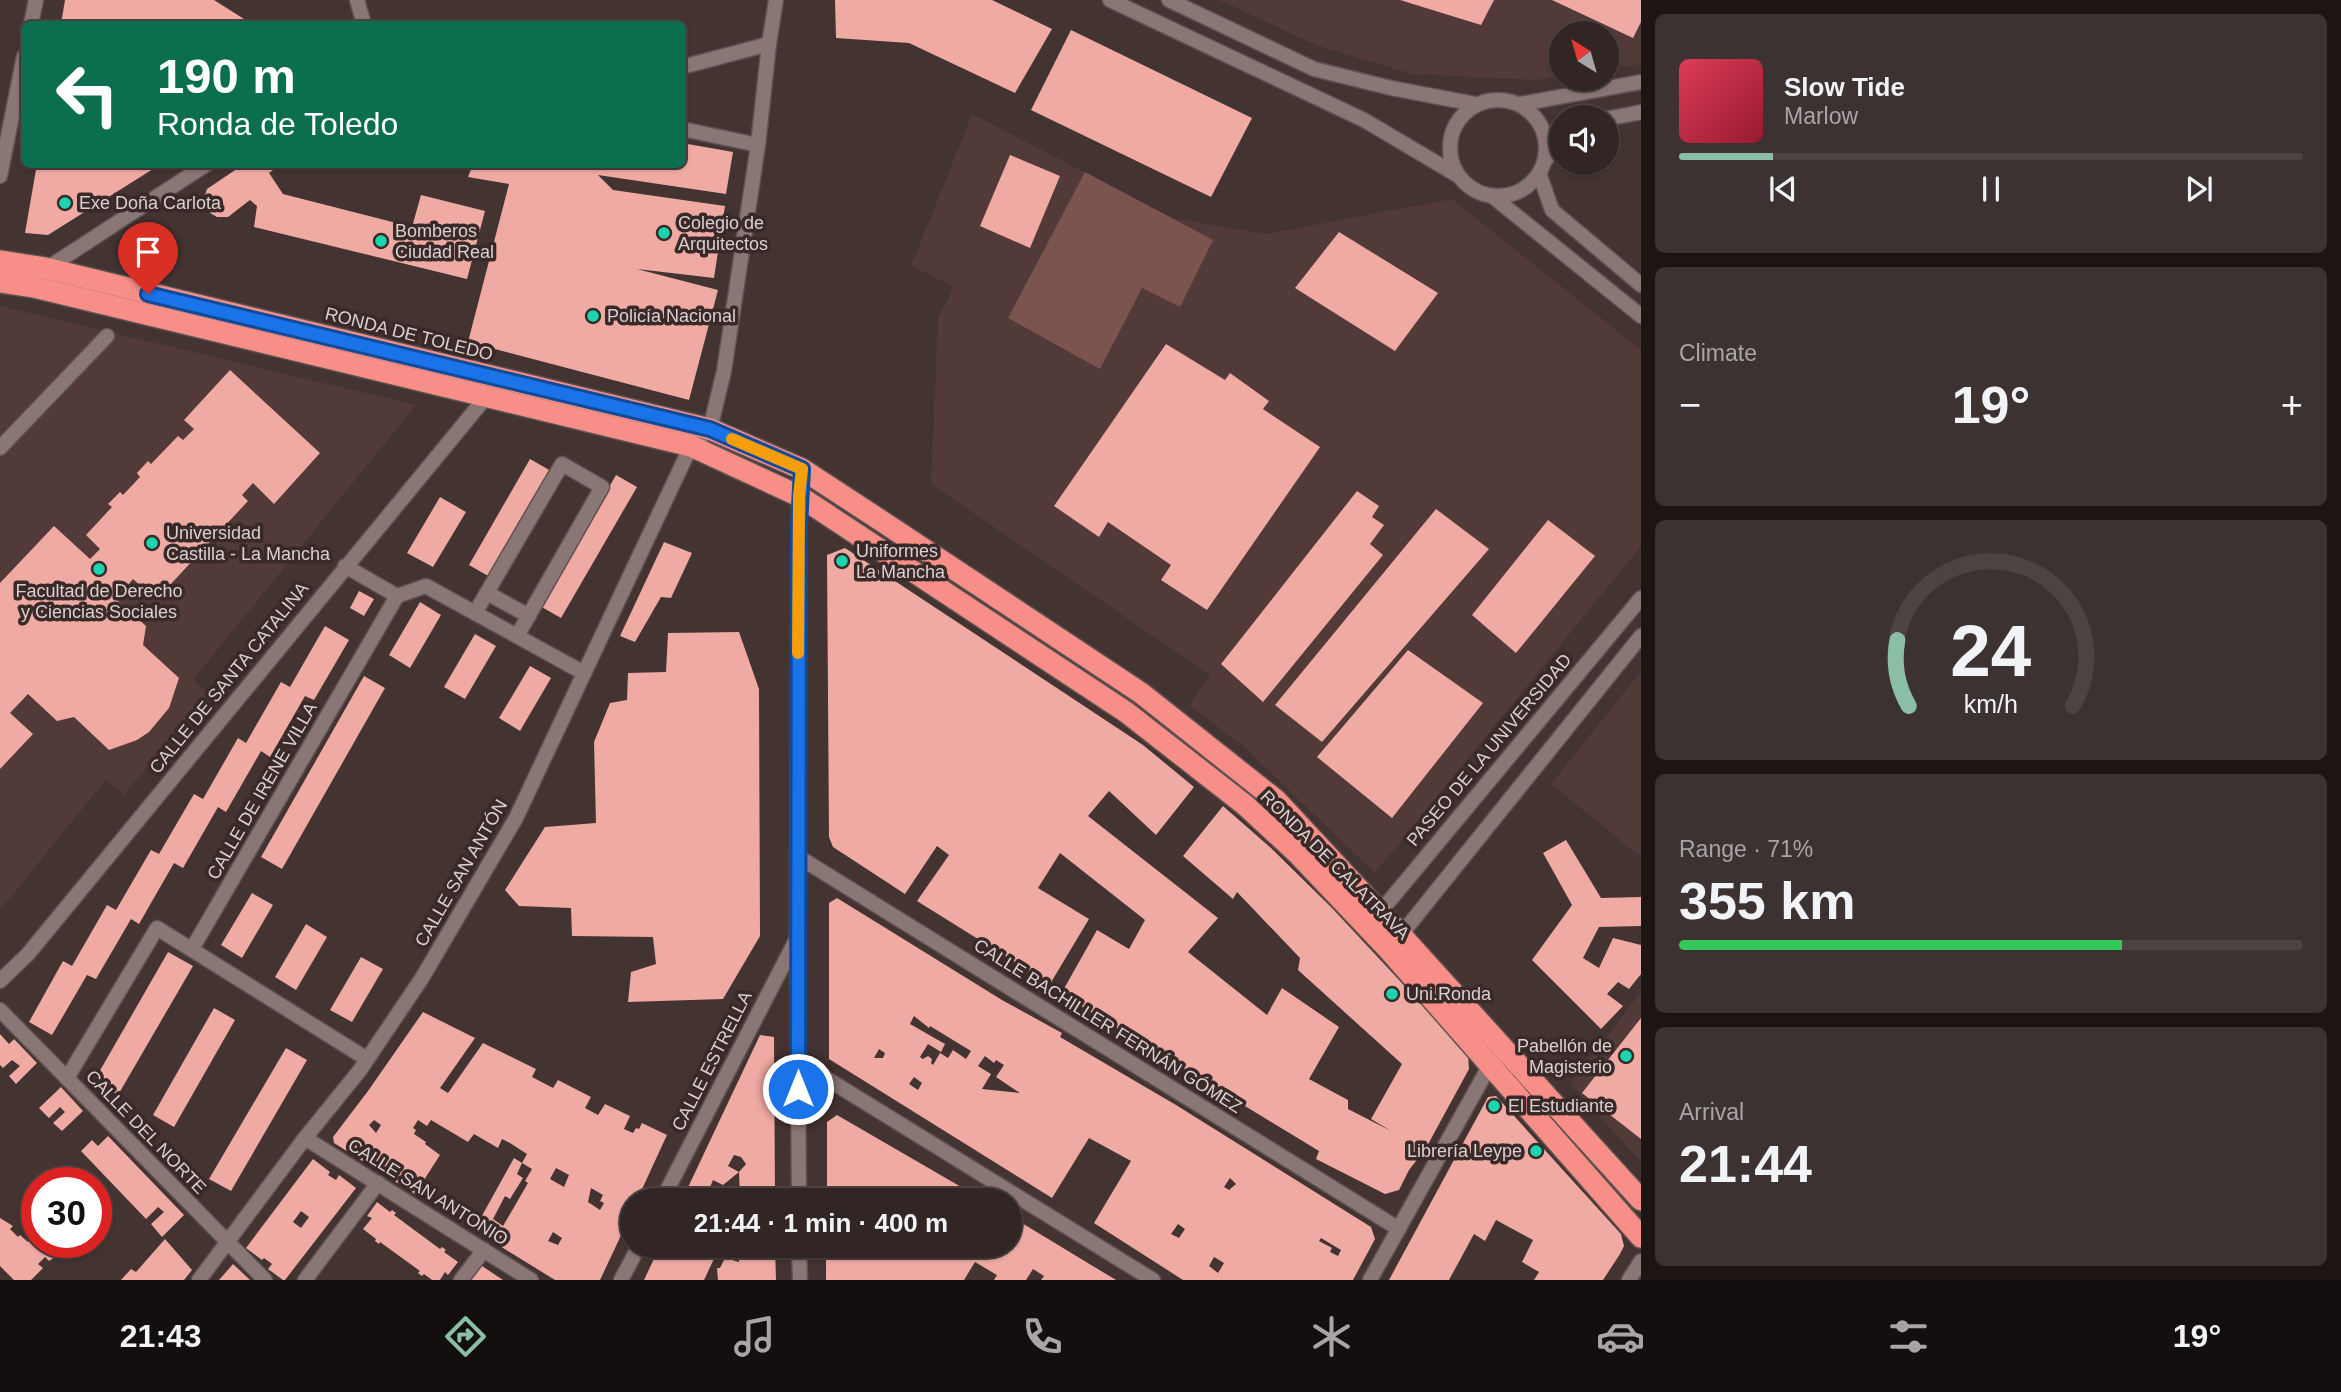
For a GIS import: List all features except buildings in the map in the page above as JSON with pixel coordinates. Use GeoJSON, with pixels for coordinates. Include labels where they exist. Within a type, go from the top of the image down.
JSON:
{"type":"FeatureCollection","features":[{"type":"Feature","properties":{"kind":"highway","name":"RONDA DE TOLEDO"},"geometry":{"type":"LineString","coordinates":[[0,261],[45,268],[710,429],[802,469]]}},
{"type":"Feature","properties":{"kind":"highway"},"geometry":{"type":"LineString","coordinates":[[0,282],[34,287],[691,446],[799,496]]}},
{"type":"Feature","properties":{"kind":"highway","name":"RONDA DE CALATRAVA"},"geometry":{"type":"LineString","coordinates":[[802,469],[1141,693],[1276,800],[1374,920],[1498,1058],[1641,1237]]}},
{"type":"Feature","properties":{"kind":"highway","name":"RONDA DE CALATRAVA"},"geometry":{"type":"LineString","coordinates":[[799,496],[1126,712],[1245,805],[1374,920]]}},
{"type":"Feature","properties":{"kind":"highway","name":"RONDA DE CALATRAVA"},"geometry":{"type":"LineString","coordinates":[[1498,1058],[1641,1200]]}},
{"type":"Feature","properties":{"kind":"street"},"geometry":{"type":"LineString","coordinates":[[32,21],[36,0]]}},
{"type":"Feature","properties":{"kind":"street"},"geometry":{"type":"LineString","coordinates":[[357,0],[363,21]]}},
{"type":"Feature","properties":{"kind":"street"},"geometry":{"type":"LineString","coordinates":[[691,446],[710,429],[724,371],[758,145],[776,0]]}},
{"type":"Feature","properties":{"kind":"street"},"geometry":{"type":"LineString","coordinates":[[1110,0],[1364,120],[1457,175],[1474,190],[1493,196],[1641,316]]}},
{"type":"Feature","properties":{"kind":"street"},"geometry":{"type":"LineString","coordinates":[[1169,0],[1314,69],[1391,88],[1475,104],[1498,99],[1520,104],[1641,82]]}},
{"type":"Feature","properties":{"kind":"street"},"geometry":{"type":"LineString","coordinates":[[686,66],[769,44]]}},
{"type":"Feature","properties":{"kind":"street"},"geometry":{"type":"LineString","coordinates":[[0,176],[21,70]]}},
{"type":"Feature","properties":{"kind":"street"},"geometry":{"type":"LineString","coordinates":[[1457,175],[1449,155],[1450,136],[1460,116],[1475,104]]}},
{"type":"Feature","properties":{"kind":"street"},"geometry":{"type":"LineString","coordinates":[[1520,104],[1539,121],[1545,136],[1542,167],[1552,210],[1641,285]]}},
{"type":"Feature","properties":{"kind":"street"},"geometry":{"type":"LineString","coordinates":[[1619,116],[1641,112]]}},
{"type":"Feature","properties":{"kind":"street"},"geometry":{"type":"LineString","coordinates":[[686,130],[758,145]]}},
{"type":"Feature","properties":{"kind":"street"},"geometry":{"type":"LineString","coordinates":[[1493,196],[1515,193],[1549,159]]}},
{"type":"Feature","properties":{"kind":"street"},"geometry":{"type":"LineString","coordinates":[[34,287],[45,268],[201,168]]}},
{"type":"Feature","properties":{"kind":"street"},"geometry":{"type":"LineString","coordinates":[[0,448],[107,336]]}},
{"type":"Feature","properties":{"kind":"street","name":"CALLE DE SANTA CATALINA"},"geometry":{"type":"LineString","coordinates":[[0,981],[29,954],[486,397]]}},
{"type":"Feature","properties":{"kind":"street","name":"CALLE SAN ANTÓN"},"geometry":{"type":"LineString","coordinates":[[199,1280],[367,1059],[422,978],[516,818],[691,446]]}},
{"type":"Feature","properties":{"kind":"street"},"geometry":{"type":"LineString","coordinates":[[475,613],[562,464],[602,487],[517,636]]}},
{"type":"Feature","properties":{"kind":"street"},"geometry":{"type":"LineString","coordinates":[[799,1188],[797,856],[799,496],[802,469]]}},
{"type":"Feature","properties":{"kind":"street"},"geometry":{"type":"LineString","coordinates":[[345,566],[397,596],[426,586],[584,673]]}},
{"type":"Feature","properties":{"kind":"street"},"geometry":{"type":"LineString","coordinates":[[487,593],[529,616]]}},
{"type":"Feature","properties":{"kind":"street","name":"CALLE DE IRENE VILLA"},"geometry":{"type":"LineString","coordinates":[[192,949],[397,596]]}},
{"type":"Feature","properties":{"kind":"street","name":"PASEO DE LA UNIVERSIDAD"},"geometry":{"type":"LineString","coordinates":[[1374,920],[1641,598]]}},
{"type":"Feature","properties":{"kind":"street"},"geometry":{"type":"LineString","coordinates":[[1395,943],[1641,636]]}},
{"type":"Feature","properties":{"kind":"street","name":"CALLE BACHILLER FERNÁN GÓMEZ"},"geometry":{"type":"LineString","coordinates":[[797,856],[1399,1228]]}},
{"type":"Feature","properties":{"kind":"street"},"geometry":{"type":"LineString","coordinates":[[67,1078],[157,928],[367,1059]]}},
{"type":"Feature","properties":{"kind":"street","name":"CALLE ESTRELLA"},"geometry":{"type":"LineString","coordinates":[[668,1188],[797,939]]}},
{"type":"Feature","properties":{"kind":"street","name":"CALLE DEL NORTE"},"geometry":{"type":"LineString","coordinates":[[0,1010],[265,1280]]}},
{"type":"Feature","properties":{"kind":"street"},"geometry":{"type":"LineString","coordinates":[[1370,1280],[1498,1058]]}},
{"type":"Feature","properties":{"kind":"street"},"geometry":{"type":"LineString","coordinates":[[798,1061],[1153,1280]]}},
{"type":"Feature","properties":{"kind":"street","name":"CALLE SAN ANTONIO"},"geometry":{"type":"LineString","coordinates":[[305,1138],[531,1280]]}},
{"type":"Feature","properties":{"kind":"street"},"geometry":{"type":"LineString","coordinates":[[305,1280],[377,1183]]}},
{"type":"Feature","properties":{"kind":"street"},"geometry":{"type":"LineString","coordinates":[[461,1280],[485,1251]]}},
{"type":"Feature","properties":{"kind":"street"},"geometry":{"type":"LineString","coordinates":[[621,1280],[633,1258]]}},
{"type":"Feature","properties":{"kind":"street"},"geometry":{"type":"LineString","coordinates":[[799,1258],[800,1280]]}},
{"type":"Feature","properties":{"kind":"street"},"geometry":{"type":"LineString","coordinates":[[1629,1280],[1641,1261]]}},
{"type":"Feature","properties":{"kind":"shaded area"},"geometry":{"type":"Polygon","coordinates":[[[1219,0],[1641,0],[1641,64],[1619,67],[1619,21],[1549,21],[1549,78],[1536,80],[1412,74],[1316,45],[1219,0]]]}},
{"type":"Feature","properties":{"kind":"shaded area"},"geometry":{"type":"Polygon","coordinates":[[[972,114],[1173,218],[1266,234],[1452,199],[1641,350],[1641,546],[1375,873],[1243,746],[1189,705],[1210,675],[931,484],[938,318],[954,287],[911,266],[972,114]]]}},
{"type":"Feature","properties":{"kind":"shaded area"},"geometry":{"type":"Polygon","coordinates":[[[1085,172],[1213,240],[1180,307],[1142,288],[1100,369],[1008,318],[1085,172]]]}},
{"type":"Feature","properties":{"kind":"shaded area","name":"Universidad Castilla - La Mancha"},"geometry":{"type":"Polygon","coordinates":[[[0,306],[416,405],[193,680],[207,692],[124,795],[106,780],[0,910],[0,306]]]}},
{"type":"Feature","properties":{"kind":"shaded area"},"geometry":{"type":"Polygon","coordinates":[[[1641,671],[1641,857],[1551,784],[1641,671]]]}},
{"type":"Feature","properties":{"kind":"shaded area"},"geometry":{"type":"Polygon","coordinates":[[[1641,992],[1641,1162],[1570,1084],[1641,992]]]}},
{"type":"Feature","properties":{"kind":"slow traffic"},"geometry":{"type":"LineString","coordinates":[[732,439],[802,469],[799,496],[798,653]]}},
{"type":"Feature","properties":{"kind":"place","name":"Exe Doña Carlota"},"geometry":{"type":"Point","coordinates":[65,203]}},
{"type":"Feature","properties":{"kind":"place","name":"Colegio de Arquitectos"},"geometry":{"type":"Point","coordinates":[664,233]}},
{"type":"Feature","properties":{"kind":"place","name":"Bomberos Ciudad Real"},"geometry":{"type":"Point","coordinates":[381,241]}},
{"type":"Feature","properties":{"kind":"place","name":"Policía Nacional"},"geometry":{"type":"Point","coordinates":[593,316]}},
{"type":"Feature","properties":{"kind":"place","name":"Universidad Castilla - La Mancha"},"geometry":{"type":"Point","coordinates":[152,543]}},
{"type":"Feature","properties":{"kind":"place","name":"Uniformes La Mancha"},"geometry":{"type":"Point","coordinates":[842,561]}},
{"type":"Feature","properties":{"kind":"place","name":"Facultad de Derecho y Ciencias Sociales"},"geometry":{"type":"Point","coordinates":[99,569]}},
{"type":"Feature","properties":{"kind":"place","name":"Uni.Ronda"},"geometry":{"type":"Point","coordinates":[1392,994]}},
{"type":"Feature","properties":{"kind":"place","name":"Pabellón de Magisterio"},"geometry":{"type":"Point","coordinates":[1626,1056]}},
{"type":"Feature","properties":{"kind":"place","name":"El Estudiante"},"geometry":{"type":"Point","coordinates":[1494,1106]}},
{"type":"Feature","properties":{"kind":"place","name":"Librería Leype"},"geometry":{"type":"Point","coordinates":[1536,1151]}},
{"type":"Feature","properties":{"kind":"route"},"geometry":{"type":"LineString","coordinates":[[148,294],[710,429],[802,469],[799,496],[798,1089]]}}]}
